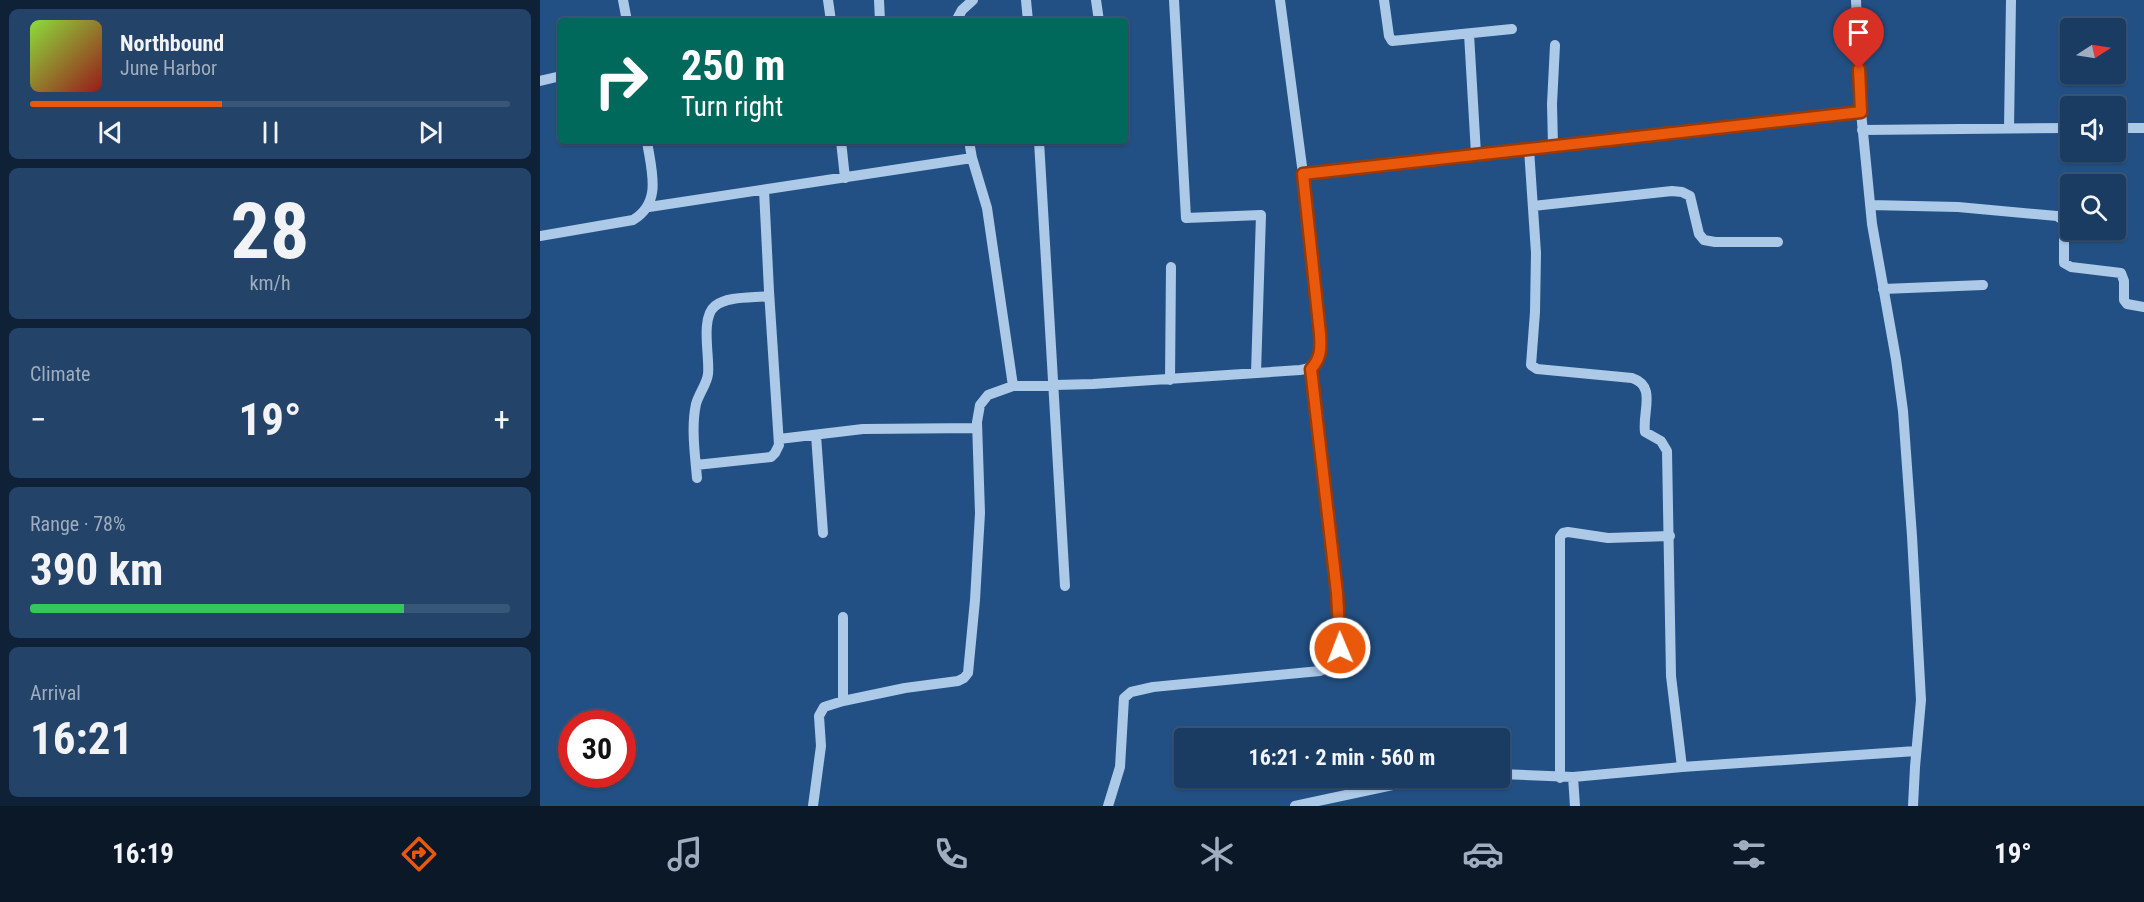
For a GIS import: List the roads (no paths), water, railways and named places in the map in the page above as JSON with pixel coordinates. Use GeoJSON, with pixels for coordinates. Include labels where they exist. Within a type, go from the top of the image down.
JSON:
{"type":"FeatureCollection","features":[{"type":"Feature","properties":{"kind":"street"},"geometry":{"type":"LineString","coordinates":[[623,0],[626,18]]}},
{"type":"Feature","properties":{"kind":"street"},"geometry":{"type":"LineString","coordinates":[[828,0],[831,18]]}},
{"type":"Feature","properties":{"kind":"street"},"geometry":{"type":"LineString","coordinates":[[879,0],[880,18]]}},
{"type":"Feature","properties":{"kind":"street"},"geometry":{"type":"LineString","coordinates":[[958,18],[962,10],[973,0]]}},
{"type":"Feature","properties":{"kind":"street"},"geometry":{"type":"LineString","coordinates":[[1026,0],[1028,18]]}},
{"type":"Feature","properties":{"kind":"street"},"geometry":{"type":"LineString","coordinates":[[1096,0],[1099,18]]}},
{"type":"Feature","properties":{"kind":"street"},"geometry":{"type":"LineString","coordinates":[[1174,0],[1186,218],[1261,215],[1256,373]]}},
{"type":"Feature","properties":{"kind":"street"},"geometry":{"type":"LineString","coordinates":[[813,806],[822,746],[819,716],[824,707],[923,684],[958,681],[968,673],[980,513],[977,428],[980,405],[988,396],[1013,386],[1170,380],[1311,369],[1318,361],[1321,351],[1320,334],[1303,174],[1280,0]]}},
{"type":"Feature","properties":{"kind":"street"},"geometry":{"type":"LineString","coordinates":[[1384,0],[1389,36],[1392,41],[1512,29]]}},
{"type":"Feature","properties":{"kind":"street"},"geometry":{"type":"LineString","coordinates":[[1856,0],[1862,130],[1870,205],[1896,359],[1904,434],[1921,690],[1913,806]]}},
{"type":"Feature","properties":{"kind":"street"},"geometry":{"type":"LineString","coordinates":[[2009,128],[2011,0]]}},
{"type":"Feature","properties":{"kind":"street"},"geometry":{"type":"LineString","coordinates":[[1469,34],[1476,154]]}},
{"type":"Feature","properties":{"kind":"street"},"geometry":{"type":"LineString","coordinates":[[1553,146],[1552,104],[1555,45]]}},
{"type":"Feature","properties":{"kind":"street"},"geometry":{"type":"LineString","coordinates":[[540,81],[558,77]]}},
{"type":"Feature","properties":{"kind":"street"},"geometry":{"type":"LineString","coordinates":[[1303,174],[1861,112]]}},
{"type":"Feature","properties":{"kind":"street"},"geometry":{"type":"LineString","coordinates":[[1862,130],[2060,128]]}},
{"type":"Feature","properties":{"kind":"street"},"geometry":{"type":"LineString","coordinates":[[2126,128],[2144,128]]}},
{"type":"Feature","properties":{"kind":"street"},"geometry":{"type":"LineString","coordinates":[[540,236],[633,220],[644,214],[649,207],[654,184],[647,144]]}},
{"type":"Feature","properties":{"kind":"street"},"geometry":{"type":"LineString","coordinates":[[841,144],[845,178]]}},
{"type":"Feature","properties":{"kind":"street"},"geometry":{"type":"LineString","coordinates":[[970,144],[987,208],[1013,386]]}},
{"type":"Feature","properties":{"kind":"street"},"geometry":{"type":"LineString","coordinates":[[1039,144],[1065,586]]}},
{"type":"Feature","properties":{"kind":"street"},"geometry":{"type":"LineString","coordinates":[[1529,149],[1536,253],[1531,365],[1537,369],[1632,378],[1645,385],[1645,432],[1661,441],[1667,450],[1671,676],[1682,767]]}},
{"type":"Feature","properties":{"kind":"street"},"geometry":{"type":"LineString","coordinates":[[649,207],[972,158]]}},
{"type":"Feature","properties":{"kind":"street"},"geometry":{"type":"LineString","coordinates":[[696,465],[771,457],[775,453],[778,439],[764,190]]}},
{"type":"Feature","properties":{"kind":"street"},"geometry":{"type":"LineString","coordinates":[[1533,206],[1672,191],[1682,192],[1690,196],[1699,234],[1704,240],[1778,242]]}},
{"type":"Feature","properties":{"kind":"street"},"geometry":{"type":"LineString","coordinates":[[1870,205],[1958,207],[2061,218],[2065,227],[2064,262],[2071,267],[2118,272],[2123,276],[2124,300],[2127,304],[2144,307]]}},
{"type":"Feature","properties":{"kind":"street"},"geometry":{"type":"LineString","coordinates":[[1170,380],[1171,267]]}},
{"type":"Feature","properties":{"kind":"street"},"geometry":{"type":"LineString","coordinates":[[1883,289],[1983,285]]}},
{"type":"Feature","properties":{"kind":"street"},"geometry":{"type":"LineString","coordinates":[[697,478],[694,419],[696,404],[708,377],[707,330],[710,312],[715,305],[725,301],[769,296]]}},
{"type":"Feature","properties":{"kind":"street"},"geometry":{"type":"LineString","coordinates":[[1108,806],[1119,767],[1124,698],[1131,692],[1154,687],[1320,671],[1330,667],[1337,657],[1340,648],[1340,632],[1337,593],[1311,369]]}},
{"type":"Feature","properties":{"kind":"street"},"geometry":{"type":"LineString","coordinates":[[778,439],[863,429],[977,428]]}},
{"type":"Feature","properties":{"kind":"street"},"geometry":{"type":"LineString","coordinates":[[816,435],[824,533]]}},
{"type":"Feature","properties":{"kind":"street"},"geometry":{"type":"LineString","coordinates":[[1560,778],[1560,537],[1563,533],[1568,532],[1608,538],[1670,536]]}},
{"type":"Feature","properties":{"kind":"street"},"geometry":{"type":"LineString","coordinates":[[843,618],[843,701]]}},
{"type":"Feature","properties":{"kind":"street"},"geometry":{"type":"LineString","coordinates":[[1510,775],[1560,778],[1916,751]]}},
{"type":"Feature","properties":{"kind":"street"},"geometry":{"type":"LineString","coordinates":[[1573,777],[1575,806]]}},
{"type":"Feature","properties":{"kind":"street"},"geometry":{"type":"LineString","coordinates":[[1294,806],[1378,788]]}}]}
